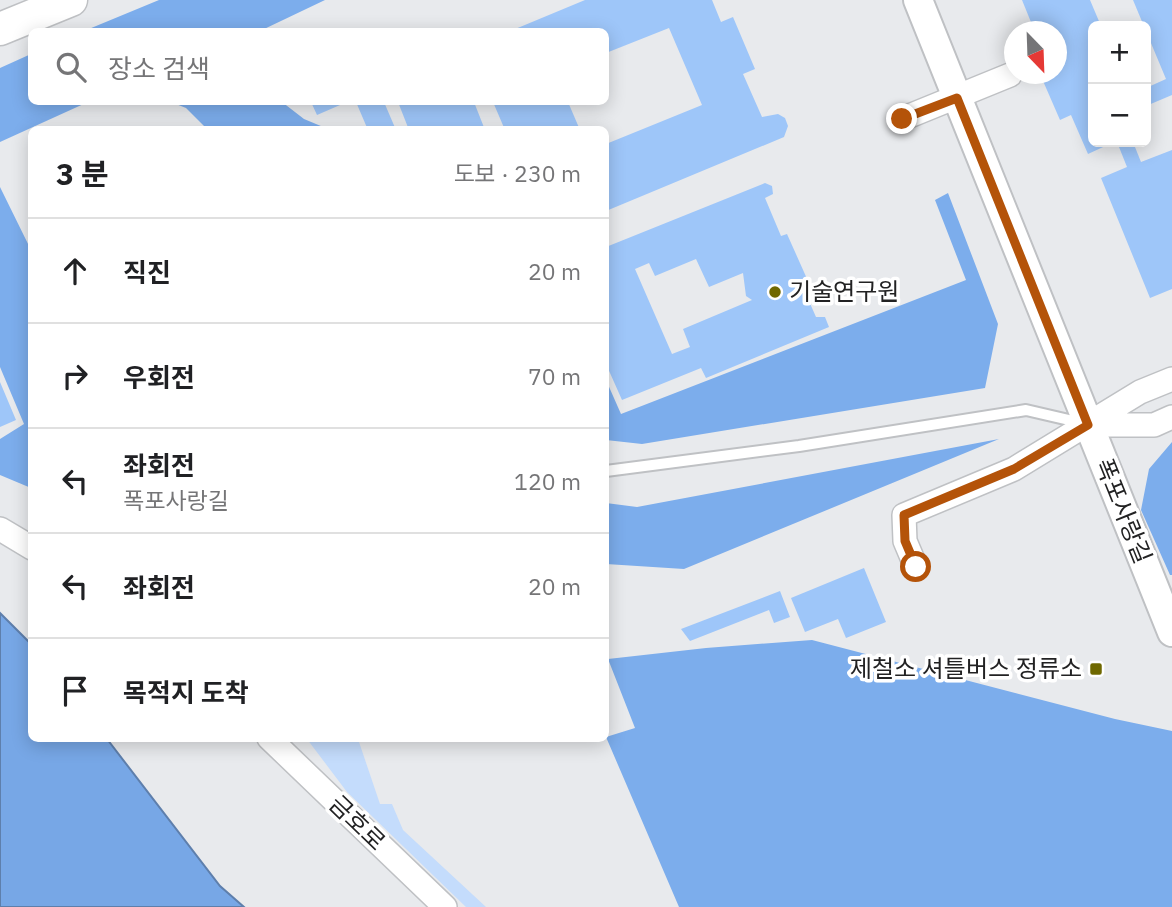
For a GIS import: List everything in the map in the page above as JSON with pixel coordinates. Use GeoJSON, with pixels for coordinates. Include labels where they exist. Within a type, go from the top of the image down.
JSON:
{"type":"FeatureCollection","features":[{"type":"Feature","properties":{"kind":"main road"},"geometry":{"type":"LineString","coordinates":[[0,29],[71,0]]}},
{"type":"Feature","properties":{"kind":"street","name":"폭포사랑길"},"geometry":{"type":"LineString","coordinates":[[918,0],[1172,632]]}},
{"type":"Feature","properties":{"kind":"street"},"geometry":{"type":"LineString","coordinates":[[902,119],[1004,78]]}},
{"type":"Feature","properties":{"kind":"street"},"geometry":{"type":"LineString","coordinates":[[916,567],[905,541],[904,515],[1014,469],[1140,393],[1172,379]]}},
{"type":"Feature","properties":{"kind":"street"},"geometry":{"type":"LineString","coordinates":[[1088,425],[1154,425],[1172,417]]}},
{"type":"Feature","properties":{"kind":"street"},"geometry":{"type":"LineString","coordinates":[[0,529],[28,546]]}},
{"type":"Feature","properties":{"kind":"street","name":"금호로"},"geometry":{"type":"LineString","coordinates":[[273,742],[445,907]]}},
{"type":"Feature","properties":{"kind":"lane"},"geometry":{"type":"LineString","coordinates":[[609,471],[799,446],[1026,410],[1088,425]]}},
{"type":"Feature","properties":{"kind":"shaded area"},"geometry":{"type":"Polygon","coordinates":[[[159,0],[325,0],[266,28],[91,28],[159,0]]]}},
{"type":"Feature","properties":{"kind":"shaded area"},"geometry":{"type":"Polygon","coordinates":[[[28,55],[28,105],[81,105],[35,126],[28,126],[28,129],[0,142],[0,68],[28,55]]]}},
{"type":"Feature","properties":{"kind":"shaded area"},"geometry":{"type":"Polygon","coordinates":[[[178,105],[286,105],[304,119],[321,126],[204,126],[186,108],[178,105]]]}},
{"type":"Feature","properties":{"kind":"shaded area"},"geometry":{"type":"Polygon","coordinates":[[[0,187],[28,244],[28,487],[0,475],[0,439],[24,424],[0,367],[0,187]]]}},
{"type":"Feature","properties":{"kind":"shaded area"},"geometry":{"type":"Polygon","coordinates":[[[948,193],[998,324],[985,388],[642,444],[609,440],[609,387],[621,414],[966,280],[935,200],[948,193]]]}},
{"type":"Feature","properties":{"kind":"shaded area"},"geometry":{"type":"Polygon","coordinates":[[[999,439],[684,569],[609,564],[609,503],[637,507],[999,439]]]}},
{"type":"Feature","properties":{"kind":"shaded area"},"geometry":{"type":"Polygon","coordinates":[[[1172,442],[1170,575],[1141,510],[1149,469],[1172,442]]]}},
{"type":"Feature","properties":{"kind":"shaded area"},"geometry":{"type":"Polygon","coordinates":[[[0,613],[28,641],[28,742],[109,742],[220,886],[244,907],[0,907],[0,613]]]}},
{"type":"Feature","properties":{"kind":"shaded area"},"geometry":{"type":"Polygon","coordinates":[[[812,640],[1115,719],[1172,731],[1172,907],[679,907],[608,742],[609,736],[635,728],[609,659],[812,640]]]}},
{"type":"Feature","properties":{"kind":"shaded area"},"geometry":{"type":"Polygon","coordinates":[[[309,742],[359,742],[380,804],[392,804],[403,830],[486,907],[466,907],[347,792],[309,742]]]}},
{"type":"Feature","properties":{"kind":"building"},"geometry":{"type":"Polygon","coordinates":[[[585,0],[712,0],[721,22],[733,17],[755,69],[743,74],[762,117],[778,114],[785,118],[788,126],[784,137],[609,210],[609,143],[702,105],[669,28],[609,52],[609,28],[518,28],[585,0]]]}},
{"type":"Feature","properties":{"kind":"building"},"geometry":{"type":"Polygon","coordinates":[[[1022,0],[1090,0],[1099,21],[1088,21],[1088,147],[1103,147],[1088,154],[1071,115],[1060,120],[1044,84],[1067,84],[1067,21],[1031,21],[1022,0]]]}},
{"type":"Feature","properties":{"kind":"building"},"geometry":{"type":"Polygon","coordinates":[[[1133,0],[1172,0],[1172,95],[1151,104],[1151,86],[1166,79],[1151,43],[1151,21],[1142,21],[1133,0]]]}},
{"type":"Feature","properties":{"kind":"building"},"geometry":{"type":"Polygon","coordinates":[[[312,105],[340,105],[317,115],[312,105]]]}},
{"type":"Feature","properties":{"kind":"building"},"geometry":{"type":"Polygon","coordinates":[[[357,105],[385,105],[394,126],[366,126],[357,105]]]}},
{"type":"Feature","properties":{"kind":"building"},"geometry":{"type":"Polygon","coordinates":[[[399,105],[475,105],[483,126],[407,126],[399,105]]]}},
{"type":"Feature","properties":{"kind":"building"},"geometry":{"type":"Polygon","coordinates":[[[494,105],[569,105],[578,126],[503,126],[494,105]]]}},
{"type":"Feature","properties":{"kind":"building"},"geometry":{"type":"Polygon","coordinates":[[[1119,147],[1135,147],[1141,162],[1172,150],[1172,289],[1150,298],[1101,178],[1127,167],[1119,147]]]}},
{"type":"Feature","properties":{"kind":"building","name":"기술연구원"},"geometry":{"type":"Polygon","coordinates":[[[765,183],[772,186],[773,194],[765,198],[781,236],[787,234],[808,281],[801,283],[816,317],[825,317],[829,327],[706,378],[701,368],[622,400],[609,371],[609,246],[765,183]],[[696,259],[655,276],[649,263],[635,269],[672,354],[690,347],[683,329],[752,300],[746,296],[743,273],[709,287],[696,259]]]}},
{"type":"Feature","properties":{"kind":"building"},"geometry":{"type":"Polygon","coordinates":[[[0,382],[16,420],[0,427],[0,382]]]}},
{"type":"Feature","properties":{"kind":"building"},"geometry":{"type":"Polygon","coordinates":[[[864,568],[886,622],[846,638],[838,619],[805,632],[791,598],[864,568]]]}},
{"type":"Feature","properties":{"kind":"building"},"geometry":{"type":"Polygon","coordinates":[[[780,591],[790,617],[774,623],[769,610],[690,641],[681,629],[780,591]]]}},
{"type":"Feature","properties":{"kind":"place","name":"기술연구원"},"geometry":{"type":"Point","coordinates":[775,292]}},
{"type":"Feature","properties":{"kind":"place","name":"제철소 셔틀버스 정류소"},"geometry":{"type":"Point","coordinates":[1096,669]}},
{"type":"Feature","properties":{"kind":"route"},"geometry":{"type":"LineString","coordinates":[[902,119],[957,98],[1088,425],[1014,469],[904,515],[905,541],[916,567]]}}]}
